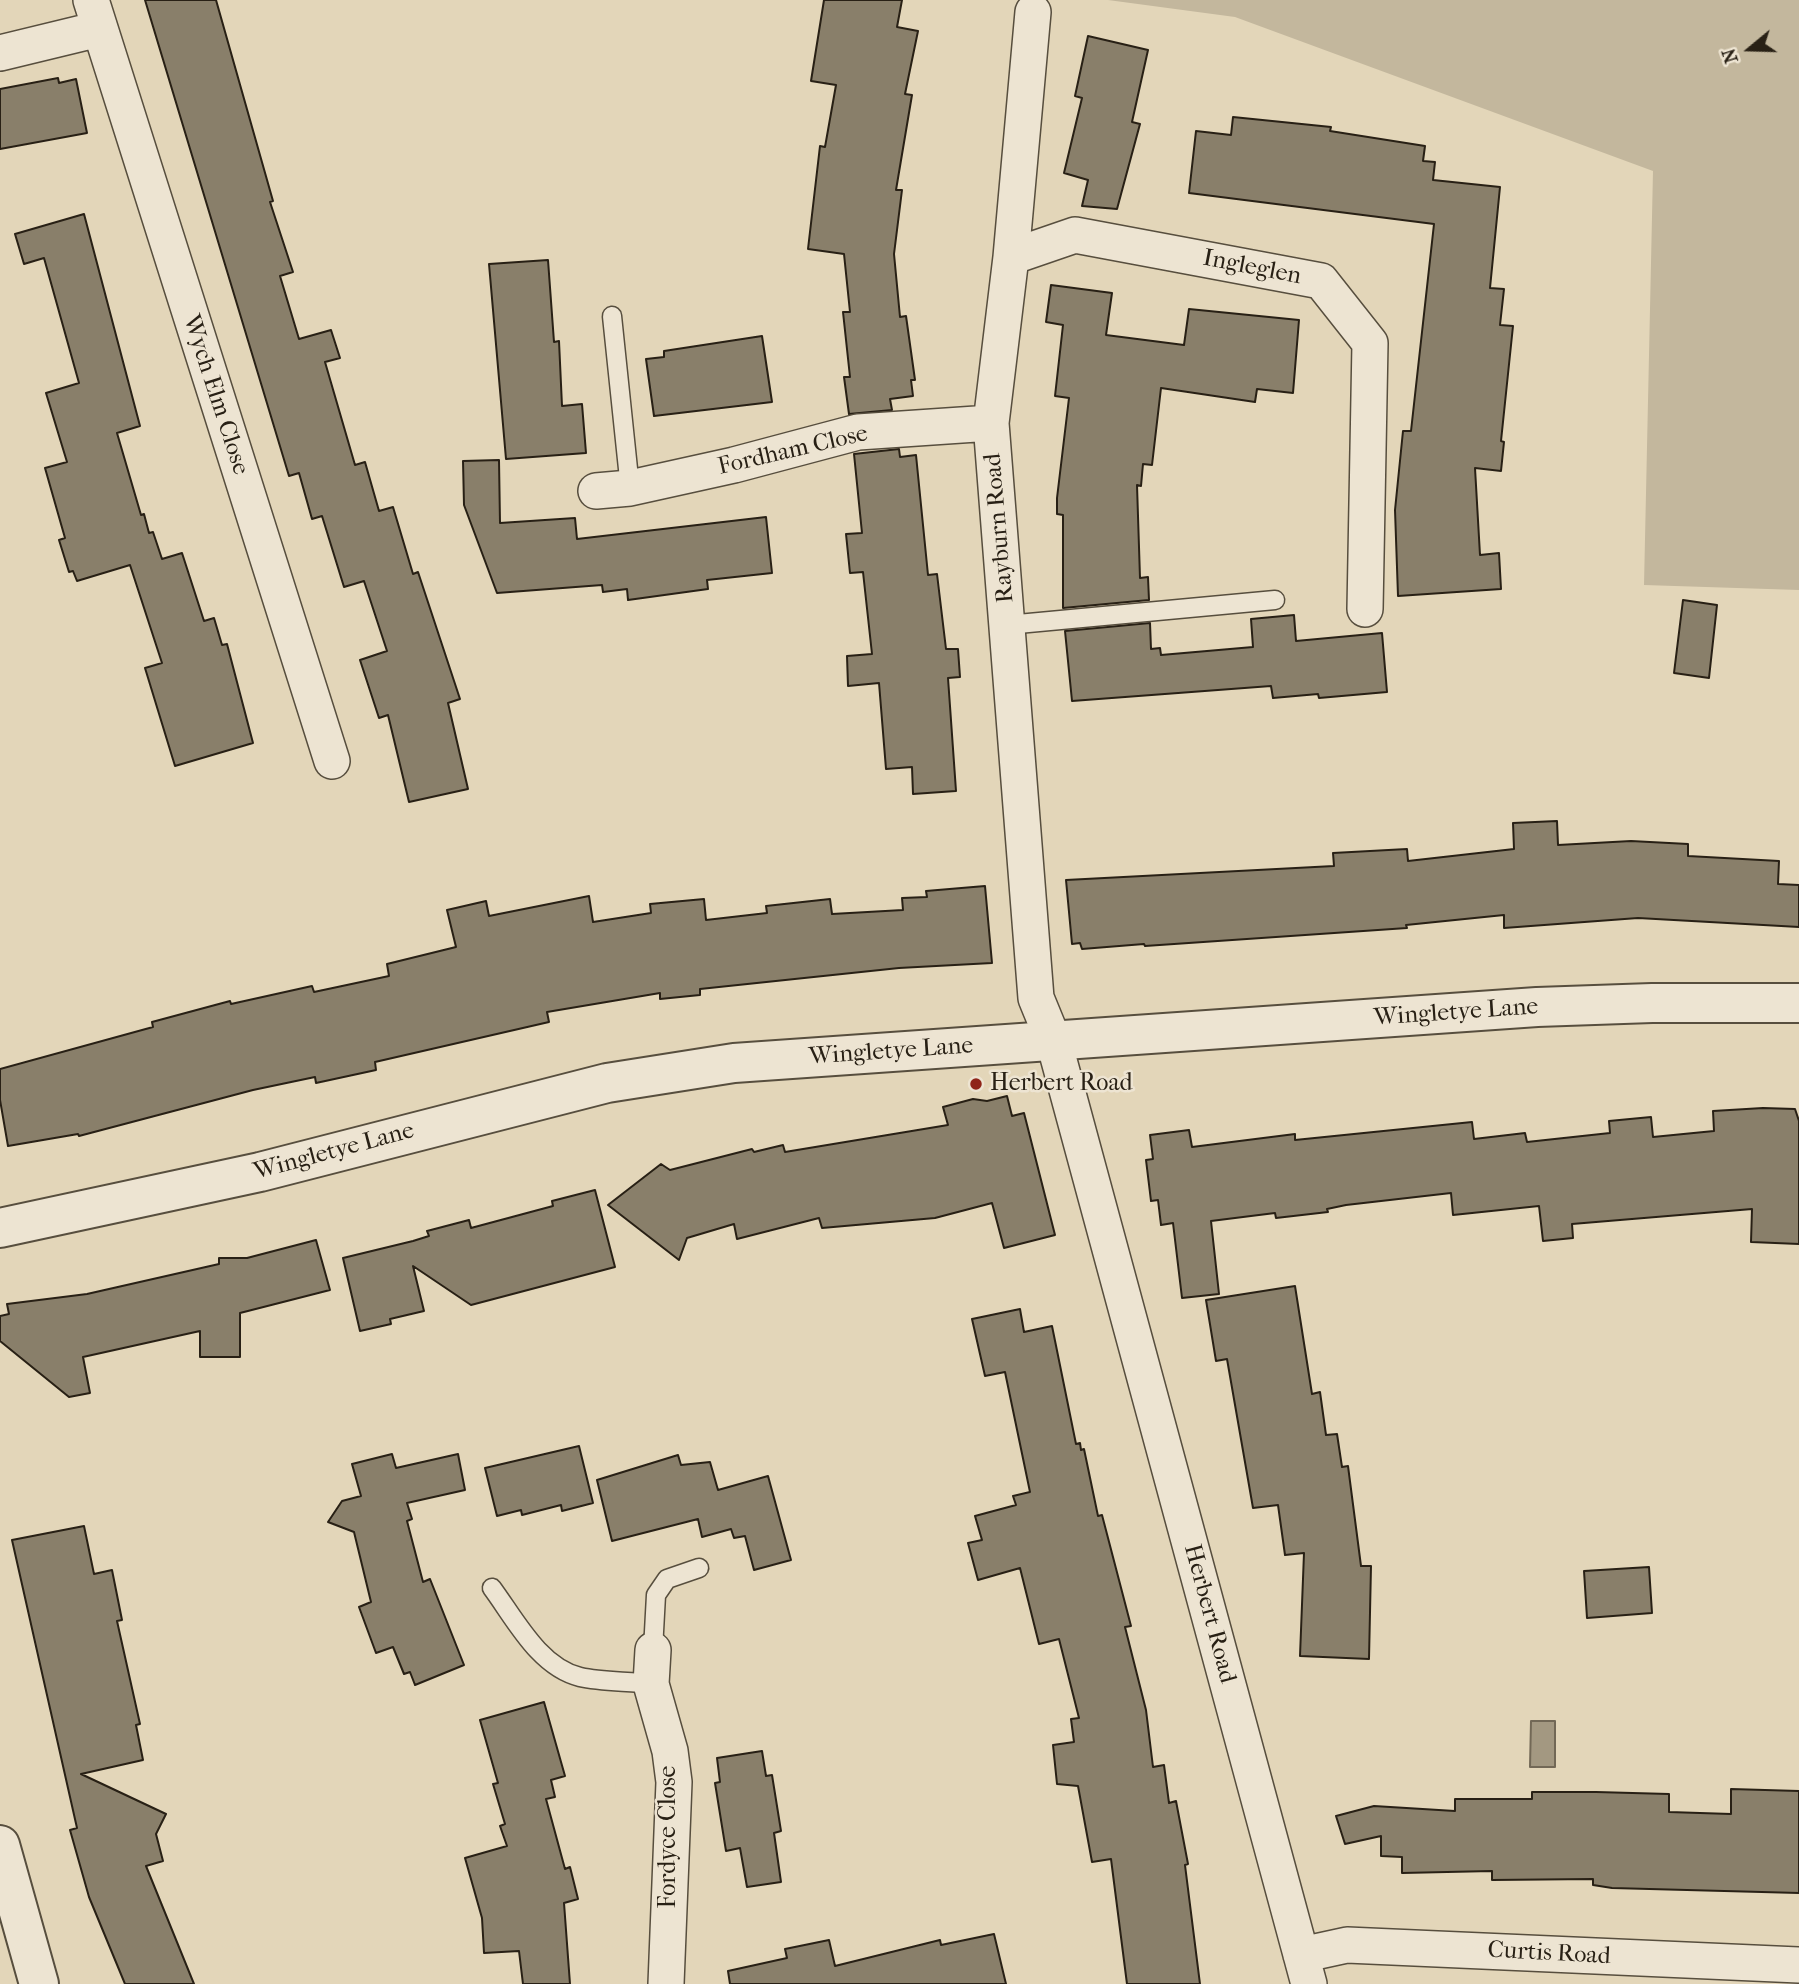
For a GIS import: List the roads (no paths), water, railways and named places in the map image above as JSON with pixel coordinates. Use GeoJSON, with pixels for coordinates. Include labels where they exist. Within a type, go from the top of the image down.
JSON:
{"type":"FeatureCollection","features":[{"type":"Feature","properties":{"kind":"street","name":"Rayburn Road"},"geometry":{"type":"LineString","coordinates":[[1033,12],[1011,257],[991,423],[1037,998],[1054,1042]]}},
{"type":"Feature","properties":{"kind":"street","name":"Wych Elm Close"},"geometry":{"type":"LineString","coordinates":[[0,53],[95,15],[332,761]]}},
{"type":"Feature","properties":{"kind":"street","name":"Ingleglen"},"geometry":{"type":"LineString","coordinates":[[1011,257],[1075,235],[1321,281],[1370,343],[1365,609]]}},
{"type":"Feature","properties":{"kind":"street","name":"Fordham Close"},"geometry":{"type":"LineString","coordinates":[[596,491],[630,488],[734,465],[858,432],[991,423]]}},
{"type":"Feature","properties":{"kind":"street","name":"Wingletye Lane"},"geometry":{"type":"LineString","coordinates":[[0,1227],[260,1172],[607,1083],[734,1063],[1537,1007],[1652,1003],[1799,1003]]}},
{"type":"Feature","properties":{"kind":"street","name":"Herbert Road"},"geometry":{"type":"LineString","coordinates":[[1054,1042],[1305,1970]]}},
{"type":"Feature","properties":{"kind":"street","name":"Fordyce Close"},"geometry":{"type":"LineString","coordinates":[[652,1667],[674,1782],[666,1984]]}},
{"type":"Feature","properties":{"kind":"street"},"geometry":{"type":"LineString","coordinates":[[0,1845],[39,1984]]}},
{"type":"Feature","properties":{"kind":"street","name":"Curtis Road"},"geometry":{"type":"LineString","coordinates":[[1305,1970],[1347,1945],[1799,1965]]}},
{"type":"Feature","properties":{"kind":"lane"},"geometry":{"type":"LineString","coordinates":[[612,316],[630,488]]}},
{"type":"Feature","properties":{"kind":"lane"},"geometry":{"type":"LineString","coordinates":[[1007,625],[1275,600]]}},
{"type":"Feature","properties":{"kind":"lane"},"geometry":{"type":"LineString","coordinates":[[492,1588],[538,1651],[560,1669],[580,1677],[652,1667],[656,1595],[667,1579],[699,1569]]}},
{"type":"Feature","properties":{"kind":"place","name":"Herbert Road"},"geometry":{"type":"Point","coordinates":[976,1084]}}]}
